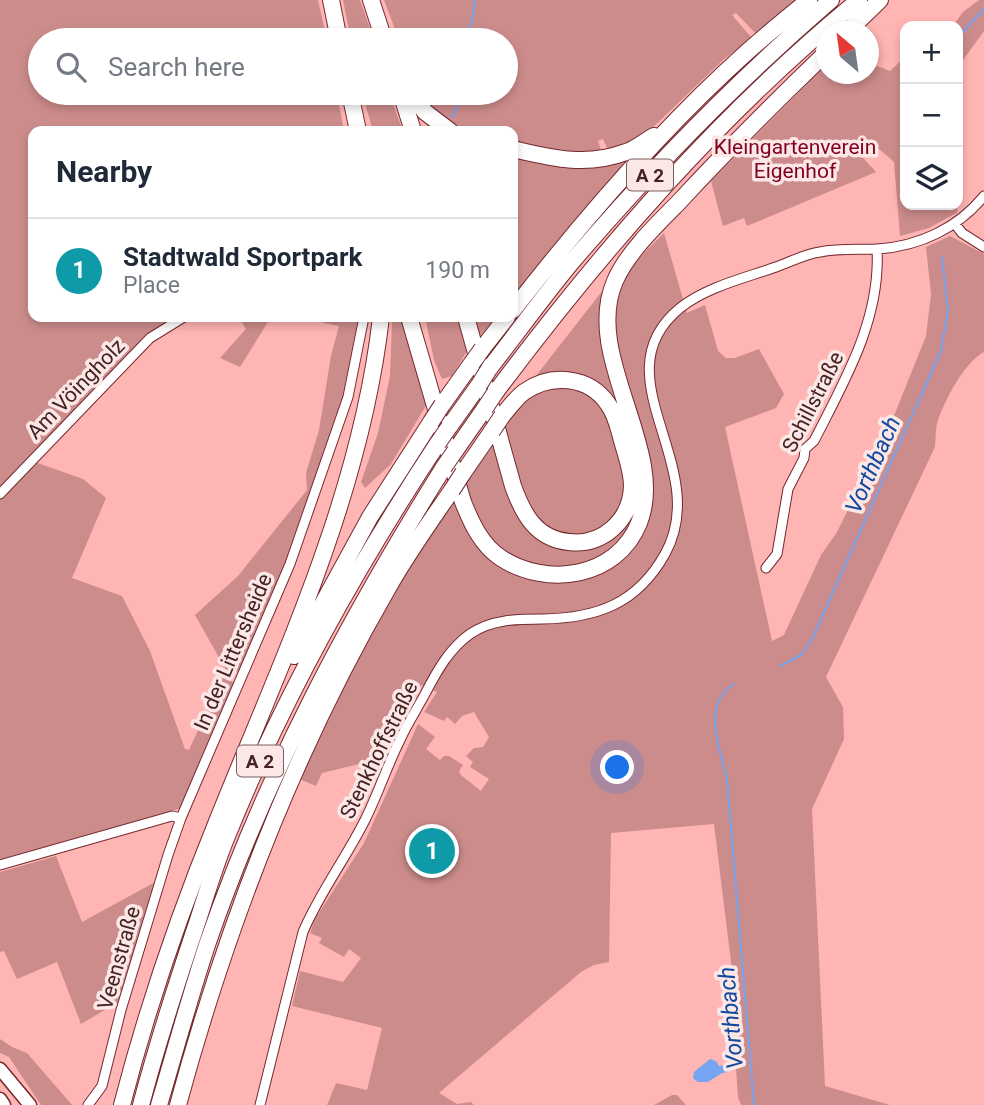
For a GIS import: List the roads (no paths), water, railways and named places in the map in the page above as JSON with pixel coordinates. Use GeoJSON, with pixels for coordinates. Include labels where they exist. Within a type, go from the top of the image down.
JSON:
{"type":"FeatureCollection","features":[{"type":"Feature","properties":{"kind":"highway"},"geometry":{"type":"LineString","coordinates":[[331,0],[336,28]]}},
{"type":"Feature","properties":{"kind":"highway"},"geometry":{"type":"LineString","coordinates":[[371,0],[380,28]]}},
{"type":"Feature","properties":{"kind":"highway"},"geometry":{"type":"LineString","coordinates":[[518,304],[584,221],[669,128],[746,52],[808,0]]}},
{"type":"Feature","properties":{"kind":"highway","name":"A 2"},"geometry":{"type":"LineString","coordinates":[[141,1105],[173,993],[220,855],[262,755],[302,673],[394,509],[489,369],[570,264],[731,90],[831,0]]}},
{"type":"Feature","properties":{"kind":"highway","name":"A 2"},"geometry":{"type":"LineString","coordinates":[[159,1105],[224,899],[271,786],[318,685],[383,565],[444,467],[495,393],[598,260],[676,174],[758,90],[859,0]]}},
{"type":"Feature","properties":{"kind":"highway"},"geometry":{"type":"LineString","coordinates":[[859,21],[880,0]]}},
{"type":"Feature","properties":{"kind":"highway"},"geometry":{"type":"LineString","coordinates":[[410,322],[463,502],[470,521],[490,549],[523,570],[554,576],[586,571],[612,558],[624,548],[639,525],[646,486],[606,327],[609,299],[616,276],[651,231],[750,126],[816,63]]}},
{"type":"Feature","properties":{"kind":"highway"},"geometry":{"type":"LineString","coordinates":[[353,105],[357,126]]}},
{"type":"Feature","properties":{"kind":"highway"},"geometry":{"type":"LineString","coordinates":[[405,105],[411,126]]}},
{"type":"Feature","properties":{"kind":"highway"},"geometry":{"type":"LineString","coordinates":[[419,105],[425,113],[443,126]]}},
{"type":"Feature","properties":{"kind":"highway"},"geometry":{"type":"LineString","coordinates":[[518,150],[564,160],[591,162],[628,152],[669,128]]}},
{"type":"Feature","properties":{"kind":"highway"},"geometry":{"type":"LineString","coordinates":[[122,1105],[156,986],[219,817],[333,531],[356,454],[380,322]]}},
{"type":"Feature","properties":{"kind":"highway"},"geometry":{"type":"LineString","coordinates":[[178,1105],[200,1024],[249,878],[336,684],[388,587],[463,473],[492,431],[502,416],[522,393],[559,379],[582,383],[608,403],[617,422],[630,468],[632,483],[628,508],[615,527],[595,540],[573,543],[550,538],[530,522],[513,486],[478,346],[468,322]]}},
{"type":"Feature","properties":{"kind":"highway"},"geometry":{"type":"LineString","coordinates":[[219,817],[327,592],[370,517],[430,422],[472,363],[478,346],[503,322]]}},
{"type":"Feature","properties":{"kind":"highway"},"geometry":{"type":"LineString","coordinates":[[293,778],[318,685]]}},
{"type":"Feature","properties":{"kind":"main road"},"geometry":{"type":"LineString","coordinates":[[0,1069],[30,1105]]}},
{"type":"Feature","properties":{"kind":"main road"},"geometry":{"type":"LineString","coordinates":[[0,1099],[4,1105]]}},
{"type":"Feature","properties":{"kind":"street","name":"Stenkhoffstraße"},"geometry":{"type":"LineString","coordinates":[[260,1105],[303,932],[312,911],[360,830],[400,739],[446,657],[468,635],[497,622],[556,619],[603,611],[617,604],[644,583],[665,554],[678,510],[677,486],[672,461],[653,405],[648,371],[652,349],[665,324],[678,310],[696,298],[816,252],[877,249],[915,242],[956,224],[984,196]]}},
{"type":"Feature","properties":{"kind":"street"},"geometry":{"type":"LineString","coordinates":[[956,224],[962,233],[984,247]]}},
{"type":"Feature","properties":{"kind":"street","name":"Schillstraße"},"geometry":{"type":"LineString","coordinates":[[766,568],[777,554],[788,489],[804,458],[805,449],[814,441],[853,364],[862,339],[877,277],[877,249]]}},
{"type":"Feature","properties":{"kind":"street","name":"Am Vöingholz"},"geometry":{"type":"LineString","coordinates":[[0,494],[150,338],[176,322]]}},
{"type":"Feature","properties":{"kind":"street","name":"In der Littersheide"},"geometry":{"type":"LineString","coordinates":[[181,818],[290,564],[348,397],[364,322]]}},
{"type":"Feature","properties":{"kind":"street"},"geometry":{"type":"LineString","coordinates":[[0,865],[172,816],[181,818]]}},
{"type":"Feature","properties":{"kind":"street","name":"Veenstraße"},"geometry":{"type":"LineString","coordinates":[[88,1105],[98,1094],[105,1077],[148,918],[181,818]]}},
{"type":"Feature","properties":{"kind":"water"},"geometry":{"type":"Polygon","coordinates":[[[710,1059],[716,1061],[719,1066],[727,1065],[728,1072],[708,1082],[698,1082],[693,1078],[694,1072],[710,1059]]]}},
{"type":"Feature","properties":{"kind":"waterway"},"geometry":{"type":"LineString","coordinates":[[469,28],[475,0]]}},
{"type":"Feature","properties":{"kind":"waterway","name":"Vorthbach"},"geometry":{"type":"LineString","coordinates":[[963,32],[984,9]]}},
{"type":"Feature","properties":{"kind":"waterway"},"geometry":{"type":"LineString","coordinates":[[452,117],[458,105]]}},
{"type":"Feature","properties":{"kind":"waterway","name":"Vorthbach"},"geometry":{"type":"LineString","coordinates":[[780,666],[801,655],[812,639],[941,351],[948,311],[942,257]]}},
{"type":"Feature","properties":{"kind":"waterway","name":"Vorthbach"},"geometry":{"type":"LineString","coordinates":[[734,684],[724,692],[715,715],[717,741],[727,779],[754,1105]]}},
{"type":"Feature","properties":{"kind":"place","name":"Stadtwald Sportpark"},"geometry":{"type":"Point","coordinates":[432,851]}},
{"type":"Feature","properties":{"kind":"park label","name":"Kleingartenverein Eigenhof"},"geometry":{"type":"Point","coordinates":[795,159]}}]}
